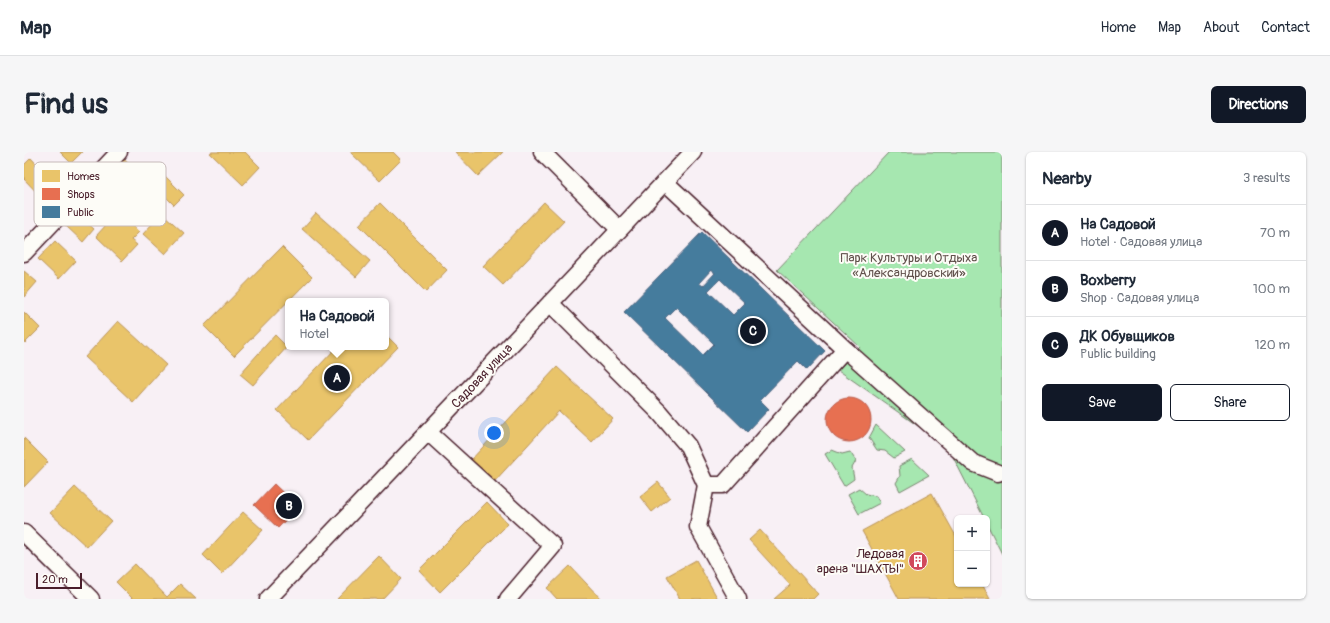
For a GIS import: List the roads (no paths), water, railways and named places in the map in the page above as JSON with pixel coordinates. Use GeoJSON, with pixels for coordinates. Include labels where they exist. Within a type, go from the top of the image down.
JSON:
{"type":"FeatureCollection","features":[{"type":"Feature","properties":{"kind":"street"},"geometry":{"type":"LineString","coordinates":[[110,162],[119,152]]}},
{"type":"Feature","properties":{"kind":"street"},"geometry":{"type":"LineString","coordinates":[[542,152],[619,229]]}},
{"type":"Feature","properties":{"kind":"street","name":"Садовая улица"},"geometry":{"type":"LineString","coordinates":[[268,599],[429,433],[619,229],[693,152]]}},
{"type":"Feature","properties":{"kind":"street"},"geometry":{"type":"LineString","coordinates":[[665,182],[845,349],[973,463],[998,473]]}},
{"type":"Feature","properties":{"kind":"street"},"geometry":{"type":"LineString","coordinates":[[24,253],[49,226]]}},
{"type":"Feature","properties":{"kind":"street"},"geometry":{"type":"LineString","coordinates":[[550,303],[659,412],[688,446],[706,485],[698,527],[738,599]]}},
{"type":"Feature","properties":{"kind":"street"},"geometry":{"type":"LineString","coordinates":[[706,485],[723,485],[845,349]]}},
{"type":"Feature","properties":{"kind":"street"},"geometry":{"type":"LineString","coordinates":[[429,433],[552,546],[508,599]]}},
{"type":"Feature","properties":{"kind":"street"},"geometry":{"type":"LineString","coordinates":[[24,533],[90,599]]}},
{"type":"Feature","properties":{"kind":"place","name":"ДК Обувщиков"},"geometry":{"type":"Point","coordinates":[753,331]}},
{"type":"Feature","properties":{"kind":"place","name":"На Садовой"},"geometry":{"type":"Point","coordinates":[337,378]}},
{"type":"Feature","properties":{"kind":"place","name":"Boxberry"},"geometry":{"type":"Point","coordinates":[289,506]}},
{"type":"Feature","properties":{"kind":"place","name":"Ледовая арена \"ШАХТЫ\""},"geometry":{"type":"Point","coordinates":[918,561]}},
{"type":"Feature","properties":{"kind":"park label","name":"Парк Культуры и Отдыха «Александровский»"},"geometry":{"type":"Point","coordinates":[909,266]}}]}
